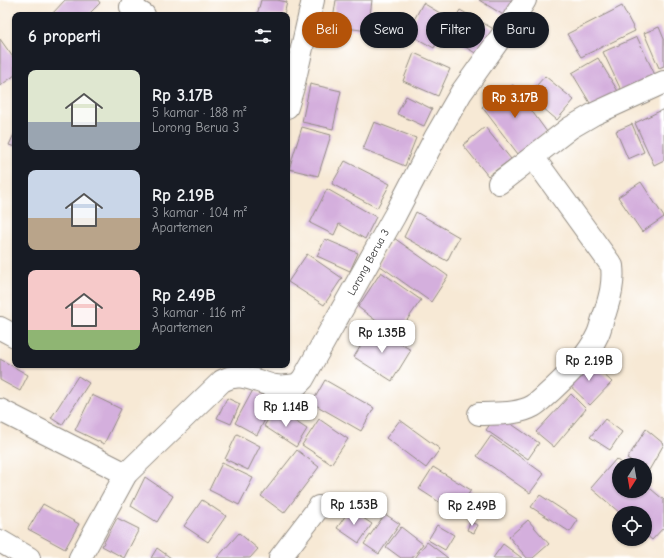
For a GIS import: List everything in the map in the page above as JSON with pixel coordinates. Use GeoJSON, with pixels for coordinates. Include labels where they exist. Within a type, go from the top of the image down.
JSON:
{"type":"FeatureCollection","features":[{"type":"Feature","properties":{"kind":"street"},"geometry":{"type":"LineString","coordinates":[[290,89],[313,0]]}},
{"type":"Feature","properties":{"kind":"street","name":"Lorong Berua 3"},"geometry":{"type":"LineString","coordinates":[[126,474],[218,386],[229,378],[241,376],[275,386],[297,385],[302,379],[395,215],[460,93],[511,23],[525,0]]}},
{"type":"Feature","properties":{"kind":"street"},"geometry":{"type":"LineString","coordinates":[[499,183],[570,128],[594,114],[664,82]]}},
{"type":"Feature","properties":{"kind":"street"},"geometry":{"type":"LineString","coordinates":[[479,414],[520,412],[533,406],[549,392],[573,370],[591,346],[598,333],[610,299],[614,279],[612,266],[533,156]]}},
{"type":"Feature","properties":{"kind":"street"},"geometry":{"type":"LineString","coordinates":[[0,410],[126,474],[80,558]]}},
{"type":"Feature","properties":{"kind":"street"},"geometry":{"type":"LineString","coordinates":[[280,558],[319,507]]}},
{"type":"Feature","properties":{"kind":"street"},"geometry":{"type":"LineString","coordinates":[[0,541],[28,558]]}},
{"type":"Feature","properties":{"kind":"building"},"geometry":{"type":"Polygon","coordinates":[[[65,0],[98,0],[100,3],[91,12],[54,12],[65,0]]]}},
{"type":"Feature","properties":{"kind":"building"},"geometry":{"type":"Polygon","coordinates":[[[261,0],[277,0],[287,2],[285,12],[258,12],[261,0]]]}},
{"type":"Feature","properties":{"kind":"building"},"geometry":{"type":"Polygon","coordinates":[[[336,0],[372,0],[370,12],[360,12],[360,30],[352,29],[352,12],[334,12],[336,0]]]}},
{"type":"Feature","properties":{"kind":"building"},"geometry":{"type":"Polygon","coordinates":[[[479,0],[515,0],[508,12],[498,12],[479,0]]]}},
{"type":"Feature","properties":{"kind":"building"},"geometry":{"type":"Polygon","coordinates":[[[423,3],[438,12],[426,12],[426,44],[418,39],[418,12],[423,3]]]}},
{"type":"Feature","properties":{"kind":"building"},"geometry":{"type":"Polygon","coordinates":[[[622,6],[635,31],[581,57],[567,34],[622,6]]]}},
{"type":"Feature","properties":{"kind":"building"},"geometry":{"type":"Polygon","coordinates":[[[485,24],[493,29],[493,41],[482,57],[467,48],[485,48],[485,24]]]}},
{"type":"Feature","properties":{"kind":"building"},"geometry":{"type":"Polygon","coordinates":[[[659,27],[664,39],[664,66],[659,68],[644,33],[659,27]]]}},
{"type":"Feature","properties":{"kind":"building"},"geometry":{"type":"Polygon","coordinates":[[[637,37],[656,77],[621,90],[603,52],[637,37]]]}},
{"type":"Feature","properties":{"kind":"building"},"geometry":{"type":"Polygon","coordinates":[[[0,39],[12,56],[12,77],[0,86],[0,39]]]}},
{"type":"Feature","properties":{"kind":"building"},"geometry":{"type":"Polygon","coordinates":[[[414,53],[450,69],[438,96],[403,81],[414,53]]]}},
{"type":"Feature","properties":{"kind":"building"},"geometry":{"type":"Polygon","coordinates":[[[598,58],[619,93],[593,108],[572,73],[598,58]]]}},
{"type":"Feature","properties":{"kind":"building"},"geometry":{"type":"Polygon","coordinates":[[[545,76],[574,100],[557,120],[528,95],[545,76]]]}},
{"type":"Feature","properties":{"kind":"building"},"geometry":{"type":"Polygon","coordinates":[[[310,84],[341,91],[333,129],[302,122],[310,84]]]}},
{"type":"Feature","properties":{"kind":"building"},"geometry":{"type":"Polygon","coordinates":[[[513,85],[547,132],[518,154],[482,107],[513,85]]]}},
{"type":"Feature","properties":{"kind":"building"},"geometry":{"type":"Polygon","coordinates":[[[406,96],[432,109],[424,126],[397,114],[406,96]]]}},
{"type":"Feature","properties":{"kind":"building"},"geometry":{"type":"Polygon","coordinates":[[[664,109],[664,160],[654,165],[635,123],[664,109]]]}},
{"type":"Feature","properties":{"kind":"building"},"geometry":{"type":"Polygon","coordinates":[[[374,122],[416,138],[405,166],[363,149],[374,122]]]}},
{"type":"Feature","properties":{"kind":"building"},"geometry":{"type":"Polygon","coordinates":[[[632,124],[644,152],[628,159],[616,131],[632,124]]]}},
{"type":"Feature","properties":{"kind":"building"},"geometry":{"type":"Polygon","coordinates":[[[302,127],[331,135],[318,176],[290,169],[302,127]]]}},
{"type":"Feature","properties":{"kind":"building"},"geometry":{"type":"Polygon","coordinates":[[[485,127],[511,159],[488,176],[463,145],[485,127]]]}},
{"type":"Feature","properties":{"kind":"building"},"geometry":{"type":"Polygon","coordinates":[[[12,138],[12,146],[9,145],[12,138]]]}},
{"type":"Feature","properties":{"kind":"building"},"geometry":{"type":"Polygon","coordinates":[[[345,161],[390,184],[377,208],[332,184],[345,161]]]}},
{"type":"Feature","properties":{"kind":"building"},"geometry":{"type":"Polygon","coordinates":[[[641,182],[664,217],[642,232],[618,197],[641,182]]]}},
{"type":"Feature","properties":{"kind":"building"},"geometry":{"type":"Polygon","coordinates":[[[327,189],[376,217],[365,239],[339,224],[334,235],[310,223],[327,189]]]}},
{"type":"Feature","properties":{"kind":"building"},"geometry":{"type":"Polygon","coordinates":[[[416,212],[459,237],[447,261],[404,237],[416,212]]]}},
{"type":"Feature","properties":{"kind":"building"},"geometry":{"type":"Polygon","coordinates":[[[394,238],[448,276],[431,302],[379,265],[394,238]]]}},
{"type":"Feature","properties":{"kind":"building"},"geometry":{"type":"Polygon","coordinates":[[[325,239],[358,253],[350,271],[317,256],[325,239]]]}},
{"type":"Feature","properties":{"kind":"building"},"geometry":{"type":"Polygon","coordinates":[[[307,254],[342,278],[324,305],[290,283],[290,279],[307,254]]]}},
{"type":"Feature","properties":{"kind":"building"},"geometry":{"type":"Polygon","coordinates":[[[381,272],[421,300],[396,336],[358,307],[381,272]]]}},
{"type":"Feature","properties":{"kind":"building"},"geometry":{"type":"Polygon","coordinates":[[[372,327],[411,350],[392,381],[354,357],[372,327]]]}},
{"type":"Feature","properties":{"kind":"building"},"geometry":{"type":"Polygon","coordinates":[[[0,359],[12,366],[12,368],[16,368],[28,375],[20,391],[0,380],[0,359]]]}},
{"type":"Feature","properties":{"kind":"building"},"geometry":{"type":"Polygon","coordinates":[[[587,359],[612,382],[590,405],[566,382],[587,359]]]}},
{"type":"Feature","properties":{"kind":"building"},"geometry":{"type":"Polygon","coordinates":[[[233,368],[259,368],[256,374],[233,368]]]}},
{"type":"Feature","properties":{"kind":"building"},"geometry":{"type":"Polygon","coordinates":[[[78,376],[89,383],[62,425],[51,418],[78,376]]]}},
{"type":"Feature","properties":{"kind":"building"},"geometry":{"type":"Polygon","coordinates":[[[325,380],[374,408],[361,431],[312,403],[325,380]]]}},
{"type":"Feature","properties":{"kind":"building"},"geometry":{"type":"Polygon","coordinates":[[[253,390],[274,402],[257,435],[235,423],[253,390]]]}},
{"type":"Feature","properties":{"kind":"building"},"geometry":{"type":"Polygon","coordinates":[[[571,394],[586,409],[554,447],[536,432],[571,394]]]}},
{"type":"Feature","properties":{"kind":"building"},"geometry":{"type":"Polygon","coordinates":[[[92,395],[121,409],[104,444],[75,430],[92,395]]]}},
{"type":"Feature","properties":{"kind":"building"},"geometry":{"type":"Polygon","coordinates":[[[227,398],[240,404],[231,424],[217,418],[227,398]]]}},
{"type":"Feature","properties":{"kind":"building"},"geometry":{"type":"Polygon","coordinates":[[[275,408],[307,429],[296,447],[264,426],[275,408]]]}},
{"type":"Feature","properties":{"kind":"building"},"geometry":{"type":"Polygon","coordinates":[[[497,414],[539,443],[528,459],[486,430],[497,414]]]}},
{"type":"Feature","properties":{"kind":"building"},"geometry":{"type":"Polygon","coordinates":[[[319,419],[348,439],[331,464],[302,445],[319,419]]]}},
{"type":"Feature","properties":{"kind":"building"},"geometry":{"type":"Polygon","coordinates":[[[605,419],[622,432],[610,450],[590,437],[605,419]]]}},
{"type":"Feature","properties":{"kind":"building"},"geometry":{"type":"Polygon","coordinates":[[[400,420],[440,449],[426,468],[386,438],[400,420]]]}},
{"type":"Feature","properties":{"kind":"building"},"geometry":{"type":"Polygon","coordinates":[[[646,429],[664,444],[652,465],[652,458],[628,458],[646,429]]]}},
{"type":"Feature","properties":{"kind":"building"},"geometry":{"type":"Polygon","coordinates":[[[237,434],[260,446],[248,470],[225,459],[237,434]]]}},
{"type":"Feature","properties":{"kind":"building"},"geometry":{"type":"Polygon","coordinates":[[[491,436],[544,474],[530,493],[477,456],[491,436]]]}},
{"type":"Feature","properties":{"kind":"building"},"geometry":{"type":"Polygon","coordinates":[[[297,450],[319,467],[284,513],[261,496],[297,450]]]}},
{"type":"Feature","properties":{"kind":"building"},"geometry":{"type":"Polygon","coordinates":[[[222,463],[253,478],[239,505],[209,490],[222,463]]]}},
{"type":"Feature","properties":{"kind":"building"},"geometry":{"type":"Polygon","coordinates":[[[612,464],[612,498],[652,498],[652,490],[664,500],[664,527],[652,540],[652,506],[612,506],[591,488],[612,464]]]}},
{"type":"Feature","properties":{"kind":"building"},"geometry":{"type":"Polygon","coordinates":[[[433,467],[471,490],[456,513],[419,489],[433,467]]]}},
{"type":"Feature","properties":{"kind":"building"},"geometry":{"type":"Polygon","coordinates":[[[145,477],[173,496],[157,522],[131,506],[145,477]]]}},
{"type":"Feature","properties":{"kind":"building"},"geometry":{"type":"Polygon","coordinates":[[[540,495],[578,520],[570,532],[531,507],[540,495]]]}},
{"type":"Feature","properties":{"kind":"building"},"geometry":{"type":"Polygon","coordinates":[[[202,500],[226,516],[208,542],[184,526],[202,500]]]}},
{"type":"Feature","properties":{"kind":"building"},"geometry":{"type":"Polygon","coordinates":[[[43,504],[79,524],[65,549],[28,529],[43,504]]]}},
{"type":"Feature","properties":{"kind":"building"},"geometry":{"type":"Polygon","coordinates":[[[350,509],[372,524],[359,543],[337,528],[350,509]]]}},
{"type":"Feature","properties":{"kind":"building"},"geometry":{"type":"Polygon","coordinates":[[[385,514],[400,524],[379,554],[364,544],[385,514]]]}},
{"type":"Feature","properties":{"kind":"building"},"geometry":{"type":"Polygon","coordinates":[[[117,518],[139,529],[124,558],[102,546],[117,518]]]}},
{"type":"Feature","properties":{"kind":"building"},"geometry":{"type":"Polygon","coordinates":[[[528,520],[549,544],[533,558],[527,558],[509,537],[528,520]]]}},
{"type":"Feature","properties":{"kind":"building"},"geometry":{"type":"Polygon","coordinates":[[[470,522],[478,525],[474,533],[467,530],[470,522]]]}},
{"type":"Feature","properties":{"kind":"building"},"geometry":{"type":"Polygon","coordinates":[[[437,525],[454,535],[445,550],[428,540],[437,525]]]}},
{"type":"Feature","properties":{"kind":"building"},"geometry":{"type":"Polygon","coordinates":[[[401,527],[423,544],[412,558],[401,558],[386,547],[401,527]]]}},
{"type":"Feature","properties":{"kind":"building"},"geometry":{"type":"Polygon","coordinates":[[[239,533],[258,549],[250,558],[217,558],[239,533]]]}},
{"type":"Feature","properties":{"kind":"building"},"geometry":{"type":"Polygon","coordinates":[[[427,542],[448,558],[415,558],[427,542]]]}},
{"type":"Feature","properties":{"kind":"building"},"geometry":{"type":"Polygon","coordinates":[[[503,544],[522,558],[493,558],[503,544]]]}},
{"type":"Feature","properties":{"kind":"building"},"geometry":{"type":"Polygon","coordinates":[[[157,548],[171,558],[151,558],[157,548]]]}}]}
